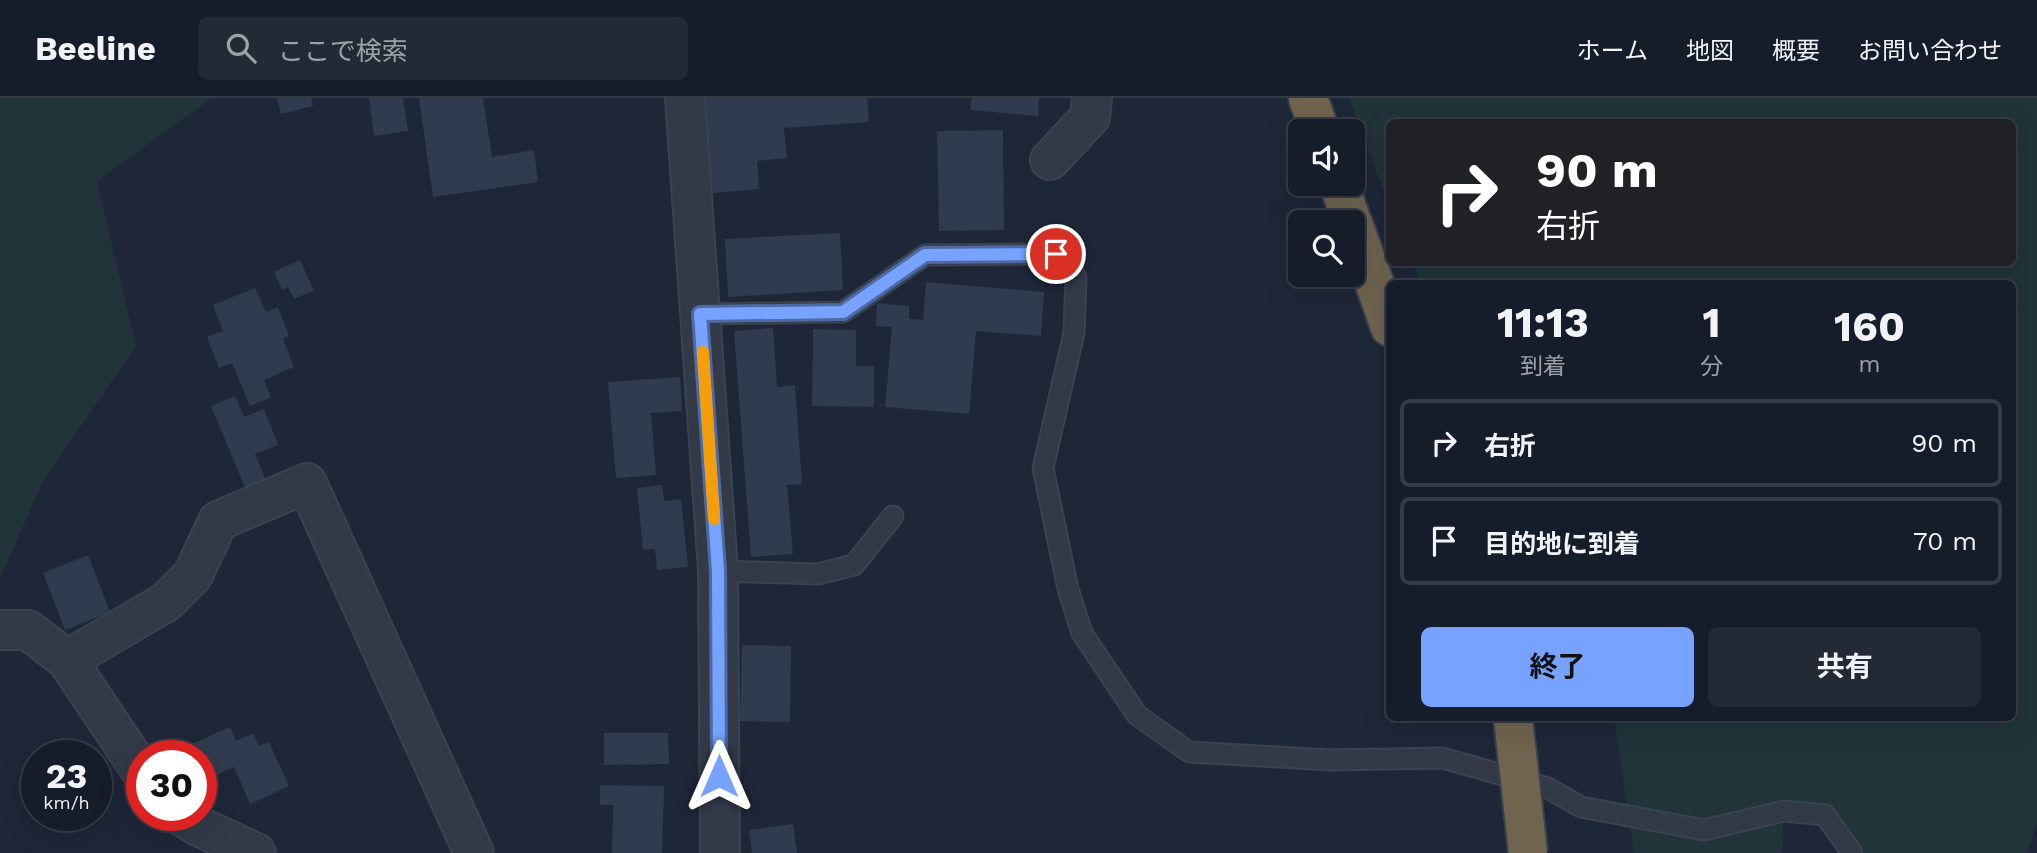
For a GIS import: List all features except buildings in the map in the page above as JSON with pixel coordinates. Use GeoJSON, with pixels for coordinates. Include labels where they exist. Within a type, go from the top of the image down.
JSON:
{"type":"FeatureCollection","features":[{"type":"Feature","properties":{"kind":"highway"},"geometry":{"type":"LineString","coordinates":[[1308,98],[1316,119]]}},
{"type":"Feature","properties":{"kind":"highway"},"geometry":{"type":"LineString","coordinates":[[1365,257],[1386,316]]}},
{"type":"Feature","properties":{"kind":"highway"},"geometry":{"type":"LineString","coordinates":[[1513,721],[1528,853]]}},
{"type":"Feature","properties":{"kind":"street"},"geometry":{"type":"LineString","coordinates":[[685,98],[718,571],[720,853]]}},
{"type":"Feature","properties":{"kind":"street"},"geometry":{"type":"LineString","coordinates":[[1050,160],[1090,117],[1092,98]]}},
{"type":"Feature","properties":{"kind":"street"},"geometry":{"type":"LineString","coordinates":[[67,660],[166,603],[193,575],[218,521],[307,483],[474,853]]}},
{"type":"Feature","properties":{"kind":"street"},"geometry":{"type":"LineString","coordinates":[[0,630],[28,630],[67,660],[126,748]]}},
{"type":"Feature","properties":{"kind":"street"},"geometry":{"type":"LineString","coordinates":[[209,831],[256,853]]}},
{"type":"Feature","properties":{"kind":"lane"},"geometry":{"type":"LineString","coordinates":[[700,314],[843,312],[925,255],[1056,254],[1076,277],[1074,333],[1043,468],[1068,589],[1082,632],[1137,715],[1188,752],[1330,760],[1443,758],[1548,788],[1581,807],[1704,830],[1784,811],[1825,815],[1852,853]]}},
{"type":"Feature","properties":{"kind":"lane"},"geometry":{"type":"LineString","coordinates":[[718,571],[818,573],[854,565],[893,516]]}},
{"type":"Feature","properties":{"kind":"green space"},"geometry":{"type":"Polygon","coordinates":[[[0,98],[212,98],[97,181],[136,346],[42,483],[0,579],[0,98]]]}},
{"type":"Feature","properties":{"kind":"green space"},"geometry":{"type":"Polygon","coordinates":[[[1349,98],[2037,98],[2037,823],[2027,853],[1846,853],[1833,827],[1784,812],[1782,853],[1634,853],[1614,721],[2016,721],[2016,280],[1420,280],[1414,266],[2016,266],[2016,119],[1386,119],[1386,197],[1365,141],[1365,119],[1357,119],[1349,98]]]}},
{"type":"Feature","properties":{"kind":"slow traffic"},"geometry":{"type":"LineString","coordinates":[[703,352],[714,519]]}},
{"type":"Feature","properties":{"kind":"route"},"geometry":{"type":"LineString","coordinates":[[719,776],[718,571],[700,314],[843,312],[925,255],[1056,254]]}}]}
